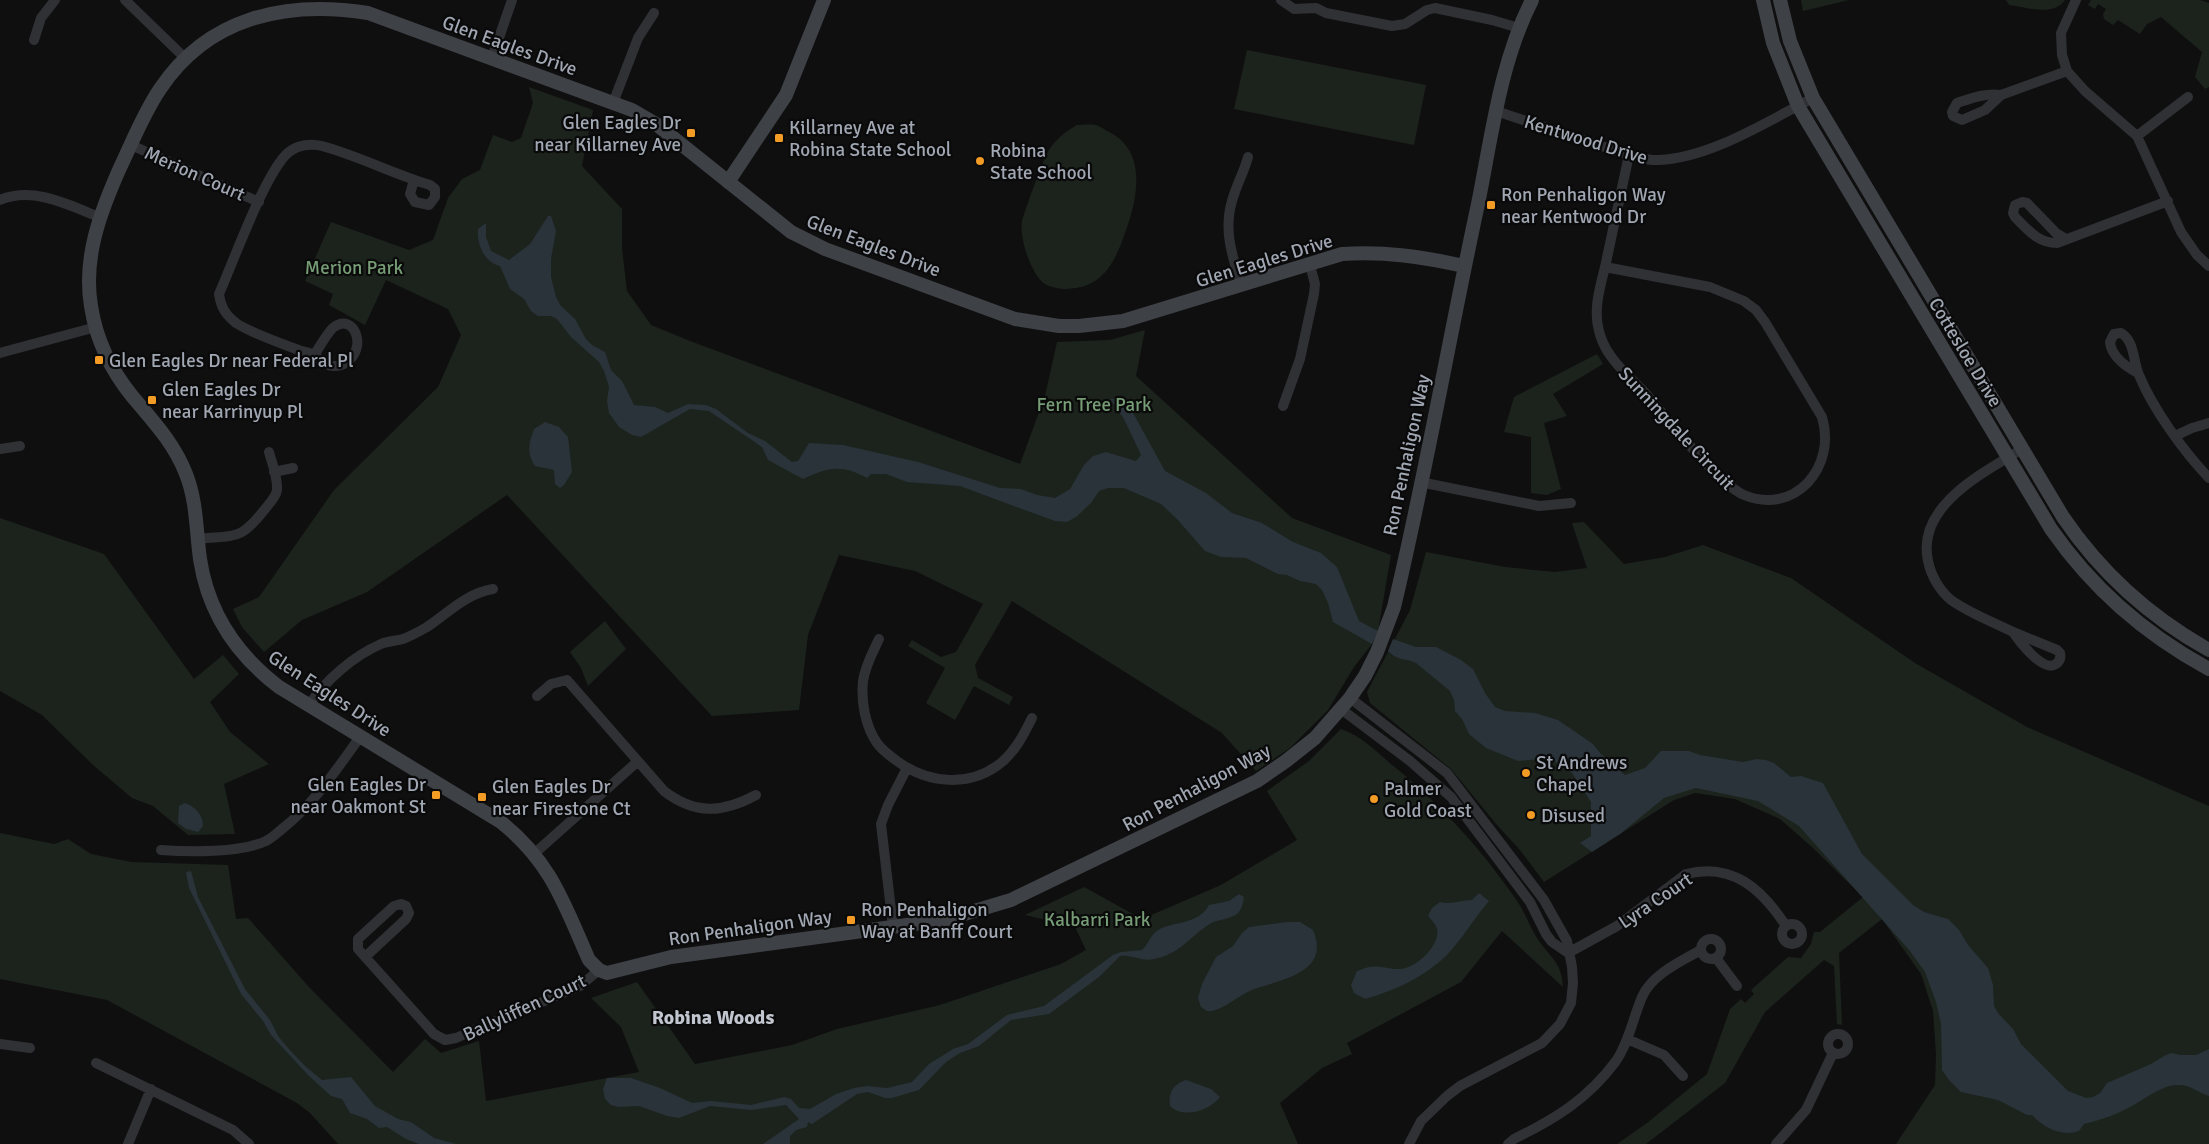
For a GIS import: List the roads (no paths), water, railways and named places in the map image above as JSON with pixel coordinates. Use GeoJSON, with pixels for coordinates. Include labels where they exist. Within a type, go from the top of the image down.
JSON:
{"type":"FeatureCollection","features":[{"type":"Feature","properties":{"kind":"street"},"geometry":{"type":"LineString","coordinates":[[34,40],[41,18],[55,0]]}},
{"type":"Feature","properties":{"kind":"street"},"geometry":{"type":"LineString","coordinates":[[125,0],[185,58]]}},
{"type":"Feature","properties":{"kind":"street"},"geometry":{"type":"LineString","coordinates":[[492,58],[512,0]]}},
{"type":"Feature","properties":{"kind":"street"},"geometry":{"type":"LineString","coordinates":[[728,182],[786,95],[824,0]]}},
{"type":"Feature","properties":{"kind":"street"},"geometry":{"type":"LineString","coordinates":[[1281,0],[1294,9],[1315,4],[1326,13],[1392,26],[1405,24],[1427,10],[1441,4],[1519,28]]}},
{"type":"Feature","properties":{"kind":"street","name":"Ron Penhaligon Way"},"geometry":{"type":"LineString","coordinates":[[599,970],[607,973],[671,957],[944,920],[981,910],[1011,900],[1257,781],[1315,738],[1341,710],[1365,676],[1388,626],[1398,588],[1507,61],[1532,0]]}},
{"type":"Feature","properties":{"kind":"street","name":"Cottesloe Drive"},"geometry":{"type":"LineString","coordinates":[[1763,0],[1774,43],[1788,84],[1798,106],[2007,458],[2061,543],[2095,584],[2145,628],[2209,669]]}},
{"type":"Feature","properties":{"kind":"street","name":"Cottesloe Drive"},"geometry":{"type":"LineString","coordinates":[[1780,0],[1790,41],[1813,98],[2066,522],[2103,568],[2132,597],[2154,614],[2209,650]]}},
{"type":"Feature","properties":{"kind":"street"},"geometry":{"type":"LineString","coordinates":[[2076,0],[2061,33],[2062,55],[2067,71],[2084,91],[2137,136],[2181,232],[2196,255],[2209,266]]}},
{"type":"Feature","properties":{"kind":"street","name":"Glen Eagles Drive"},"geometry":{"type":"LineString","coordinates":[[599,970],[589,960],[555,884],[534,853],[501,822],[309,705],[264,675],[244,655],[227,633],[208,592],[200,558],[193,494],[180,459],[161,429],[121,380],[103,346],[91,305],[89,281],[91,248],[99,217],[156,95],[185,58],[208,39],[233,25],[298,3],[368,13],[613,103],[643,116],[656,124],[776,222],[805,240],[1015,318],[1059,326],[1099,325],[1153,313],[1342,254],[1371,252],[1408,255],[1464,266]]}},
{"type":"Feature","properties":{"kind":"street"},"geometry":{"type":"LineString","coordinates":[[613,103],[638,38],[654,14]]}},
{"type":"Feature","properties":{"kind":"street"},"geometry":{"type":"LineString","coordinates":[[2002,95],[2067,71]]}},
{"type":"Feature","properties":{"kind":"street"},"geometry":{"type":"LineString","coordinates":[[2137,136],[2188,97]]}},
{"type":"Feature","properties":{"kind":"street","name":"Kentwood Drive"},"geometry":{"type":"LineString","coordinates":[[1496,111],[1629,155],[1647,160],[1659,160],[1711,149],[1813,98]]}},
{"type":"Feature","properties":{"kind":"street","name":"Merion Court"},"geometry":{"type":"LineString","coordinates":[[131,145],[259,202]]}},
{"type":"Feature","properties":{"kind":"street","name":"Merion Court"},"geometry":{"type":"LineString","coordinates":[[314,355],[325,342],[332,328],[338,324],[350,326],[356,333],[358,345],[354,356],[345,363],[335,366],[324,363],[314,355],[238,324],[220,306],[219,294],[278,163],[289,152],[299,146],[320,146],[414,180]]}},
{"type":"Feature","properties":{"kind":"street","name":"Sunningdale Circuit"},"geometry":{"type":"LineString","coordinates":[[1604,267],[1715,289],[1738,297],[1756,310],[1822,417],[1826,449],[1821,465],[1812,479],[1793,494],[1768,500],[1745,496],[1723,480],[1610,356],[1602,341],[1597,322],[1598,297],[1604,267],[1629,155]]}},
{"type":"Feature","properties":{"kind":"street"},"geometry":{"type":"LineString","coordinates":[[1241,286],[1229,243],[1228,225],[1232,201],[1248,156]]}},
{"type":"Feature","properties":{"kind":"street"},"geometry":{"type":"LineString","coordinates":[[0,197],[39,196],[99,217]]}},
{"type":"Feature","properties":{"kind":"street"},"geometry":{"type":"LineString","coordinates":[[2066,239],[2056,233],[2027,203],[2022,202],[2014,205],[2013,213],[2015,217],[2034,236],[2046,243],[2057,243],[2168,201]]}},
{"type":"Feature","properties":{"kind":"street"},"geometry":{"type":"LineString","coordinates":[[1283,406],[1300,359],[1314,294],[1315,284],[1310,265]]}},
{"type":"Feature","properties":{"kind":"street"},"geometry":{"type":"LineString","coordinates":[[0,353],[96,327]]}},
{"type":"Feature","properties":{"kind":"street"},"geometry":{"type":"LineString","coordinates":[[2138,373],[2190,459],[2209,478]]}},
{"type":"Feature","properties":{"kind":"street"},"geometry":{"type":"LineString","coordinates":[[2175,436],[2209,423]]}},
{"type":"Feature","properties":{"kind":"street"},"geometry":{"type":"LineString","coordinates":[[0,449],[20,446]]}},
{"type":"Feature","properties":{"kind":"street"},"geometry":{"type":"LineString","coordinates":[[2012,632],[1952,600],[1934,578],[1926,554],[1929,528],[1943,505],[2022,449]]}},
{"type":"Feature","properties":{"kind":"street"},"geometry":{"type":"LineString","coordinates":[[198,539],[236,535],[249,529],[276,493],[274,472],[269,452]]}},
{"type":"Feature","properties":{"kind":"street"},"geometry":{"type":"LineString","coordinates":[[274,472],[293,468]]}},
{"type":"Feature","properties":{"kind":"street"},"geometry":{"type":"LineString","coordinates":[[1420,482],[1539,506],[1571,503]]}},
{"type":"Feature","properties":{"kind":"street"},"geometry":{"type":"LineString","coordinates":[[309,705],[322,688],[354,660],[381,644],[404,639],[481,591],[493,589]]}},
{"type":"Feature","properties":{"kind":"street"},"geometry":{"type":"LineString","coordinates":[[879,639],[866,666],[863,680],[862,694],[865,714],[877,744],[907,768],[935,780],[952,781],[986,772],[1001,763],[1012,752],[1032,718]]}},
{"type":"Feature","properties":{"kind":"street"},"geometry":{"type":"LineString","coordinates":[[537,696],[551,684],[567,680],[637,762],[674,798],[698,808],[719,809],[740,804],[756,795]]}},
{"type":"Feature","properties":{"kind":"street"},"geometry":{"type":"LineString","coordinates":[[1350,698],[1447,773],[1535,887],[1564,933],[1567,941],[1573,983],[1571,1003],[1560,1024],[1542,1043],[1460,1086],[1421,1122],[1409,1144]]}},
{"type":"Feature","properties":{"kind":"street"},"geometry":{"type":"LineString","coordinates":[[1341,710],[1410,762],[1451,798],[1530,902],[1552,942],[1568,953]]}},
{"type":"Feature","properties":{"kind":"street"},"geometry":{"type":"LineString","coordinates":[[161,850],[186,852],[230,849],[267,841],[297,818],[323,788],[360,736]]}},
{"type":"Feature","properties":{"kind":"street"},"geometry":{"type":"LineString","coordinates":[[534,853],[637,762]]}},
{"type":"Feature","properties":{"kind":"street"},"geometry":{"type":"LineString","coordinates":[[893,927],[881,824],[888,805],[907,768]]}},
{"type":"Feature","properties":{"kind":"street","name":"Lyra Court"},"geometry":{"type":"LineString","coordinates":[[1568,953],[1617,926],[1686,874],[1698,871],[1710,870],[1737,877],[1764,897],[1786,926]]}},
{"type":"Feature","properties":{"kind":"street","name":"Ballyliffen Court"},"geometry":{"type":"LineString","coordinates":[[365,957],[406,919],[409,913],[406,906],[401,904],[394,906],[358,939],[356,946],[365,957],[434,1034],[445,1040],[456,1038],[580,986],[599,970]]}},
{"type":"Feature","properties":{"kind":"street"},"geometry":{"type":"LineString","coordinates":[[1508,1144],[1562,1113],[1596,1086],[1617,1059],[1627,1039],[1642,996],[1650,984],[1680,962],[1701,950],[1705,941],[1714,939],[1721,946],[1720,953],[1716,958]]}},
{"type":"Feature","properties":{"kind":"street"},"geometry":{"type":"LineString","coordinates":[[1701,950],[1706,958],[1716,958]]}},
{"type":"Feature","properties":{"kind":"street"},"geometry":{"type":"LineString","coordinates":[[1716,958],[1737,986]]}},
{"type":"Feature","properties":{"kind":"street"},"geometry":{"type":"LineString","coordinates":[[1627,1039],[1664,1055],[1683,1076]]}},
{"type":"Feature","properties":{"kind":"street"},"geometry":{"type":"LineString","coordinates":[[0,1044],[30,1048]]}},
{"type":"Feature","properties":{"kind":"street"},"geometry":{"type":"LineString","coordinates":[[1776,1144],[1806,1110],[1833,1053]]}},
{"type":"Feature","properties":{"kind":"street"},"geometry":{"type":"LineString","coordinates":[[96,1063],[233,1130],[249,1144]]}},
{"type":"Feature","properties":{"kind":"street"},"geometry":{"type":"LineString","coordinates":[[128,1144],[151,1089]]}},
{"type":"Feature","properties":{"kind":"place","name":"Glen Eagles Dr near Killarney Ave"},"geometry":{"type":"Point","coordinates":[691,133]}},
{"type":"Feature","properties":{"kind":"place","name":"Killarney Ave at Robina State School"},"geometry":{"type":"Point","coordinates":[779,138]}},
{"type":"Feature","properties":{"kind":"place","name":"Robina State School"},"geometry":{"type":"Point","coordinates":[980,161]}},
{"type":"Feature","properties":{"kind":"place","name":"Ron Penhaligon Way near Kentwood Dr"},"geometry":{"type":"Point","coordinates":[1491,205]}},
{"type":"Feature","properties":{"kind":"place","name":"Glen Eagles Dr near Federal Pl"},"geometry":{"type":"Point","coordinates":[99,360]}},
{"type":"Feature","properties":{"kind":"place","name":"Glen Eagles Dr near Karrinyup Pl"},"geometry":{"type":"Point","coordinates":[152,400]}},
{"type":"Feature","properties":{"kind":"place","name":"St Andrews Chapel"},"geometry":{"type":"Point","coordinates":[1526,773]}},
{"type":"Feature","properties":{"kind":"place","name":"Glen Eagles Dr near Oakmont St"},"geometry":{"type":"Point","coordinates":[436,795]}},
{"type":"Feature","properties":{"kind":"place","name":"Glen Eagles Dr near Firestone Ct"},"geometry":{"type":"Point","coordinates":[482,797]}},
{"type":"Feature","properties":{"kind":"place","name":"Palmer Gold Coast"},"geometry":{"type":"Point","coordinates":[1374,799]}},
{"type":"Feature","properties":{"kind":"place","name":"Disused"},"geometry":{"type":"Point","coordinates":[1531,815]}},
{"type":"Feature","properties":{"kind":"place","name":"Ron Penhaligon Way at Banff Court"},"geometry":{"type":"Point","coordinates":[851,920]}},
{"type":"Feature","properties":{"kind":"district","name":"Robina Woods"},"geometry":{"type":"Point","coordinates":[713,1017]}},
{"type":"Feature","properties":{"kind":"park label","name":"Merion Park"},"geometry":{"type":"Point","coordinates":[354,267]}},
{"type":"Feature","properties":{"kind":"park label","name":"Fern Tree Park"},"geometry":{"type":"Point","coordinates":[1094,404]}},
{"type":"Feature","properties":{"kind":"park label","name":"Kalbarri Park"},"geometry":{"type":"Point","coordinates":[1097,919]}}]}
